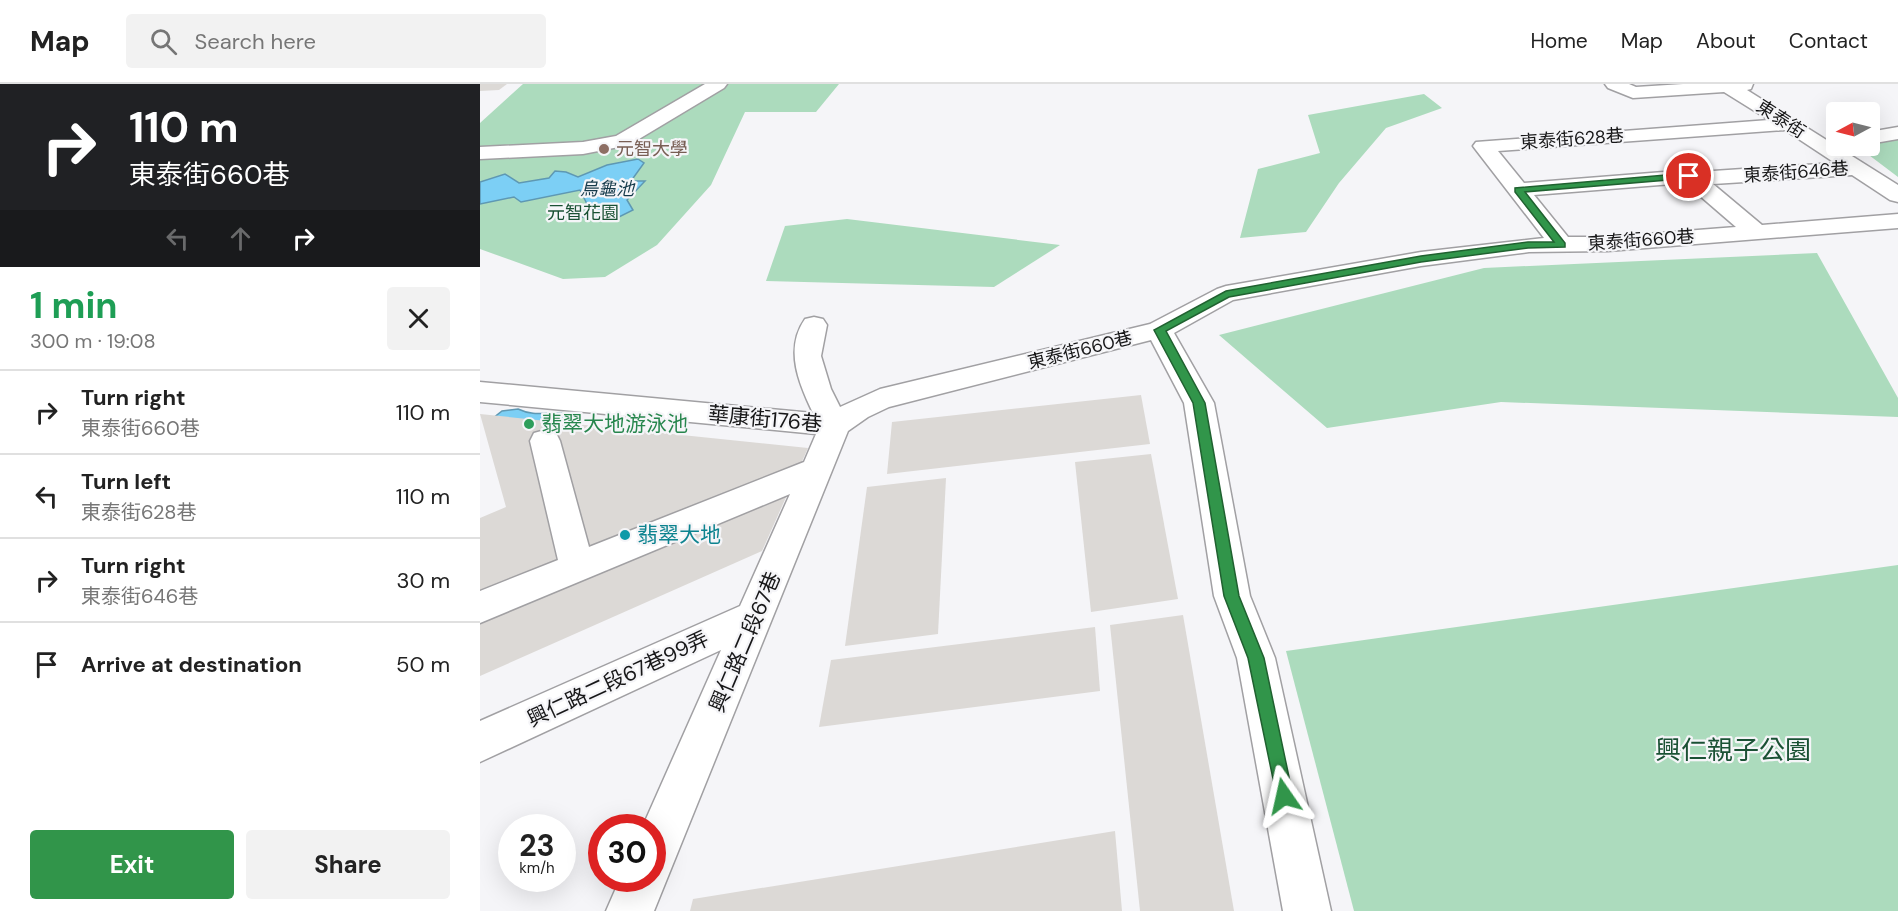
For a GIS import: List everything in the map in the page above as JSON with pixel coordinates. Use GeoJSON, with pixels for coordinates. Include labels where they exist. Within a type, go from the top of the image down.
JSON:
{"type":"FeatureCollection","features":[{"type":"Feature","properties":{"kind":"street"},"geometry":{"type":"LineString","coordinates":[[480,153],[583,148],[622,141],[718,84]]}},
{"type":"Feature","properties":{"kind":"street"},"geometry":{"type":"LineString","coordinates":[[1614,84],[1633,93],[1749,84]]}},
{"type":"Feature","properties":{"kind":"street","name":"東泰街"},"geometry":{"type":"LineString","coordinates":[[1726,86],[1788,124],[1826,142]]}},
{"type":"Feature","properties":{"kind":"street","name":"東泰街628巷"},"geometry":{"type":"LineString","coordinates":[[1562,245],[1483,146],[1788,124]]}},
{"type":"Feature","properties":{"kind":"street"},"geometry":{"type":"LineString","coordinates":[[1880,136],[1898,133]]}},
{"type":"Feature","properties":{"kind":"street","name":"東泰街"},"geometry":{"type":"LineString","coordinates":[[1844,156],[1898,195]]}},
{"type":"Feature","properties":{"kind":"street","name":"東泰街646巷"},"geometry":{"type":"LineString","coordinates":[[1519,190],[1689,176],[1694,179],[1859,168]]}},
{"type":"Feature","properties":{"kind":"street"},"geometry":{"type":"LineString","coordinates":[[1694,179],[1756,232]]}},
{"type":"Feature","properties":{"kind":"street","name":"東泰街660巷"},"geometry":{"type":"LineString","coordinates":[[836,425],[857,410],[880,399],[1159,330],[1226,294],[1421,259],[1528,245],[1608,244],[1898,221]]}},
{"type":"Feature","properties":{"kind":"street"},"geometry":{"type":"LineString","coordinates":[[814,325],[807,356],[816,389],[836,425]]}},
{"type":"Feature","properties":{"kind":"street"},"geometry":{"type":"LineString","coordinates":[[1159,330],[1199,403],[1232,596],[1256,658],[1307,911]]}},
{"type":"Feature","properties":{"kind":"street","name":"華康街176巷"},"geometry":{"type":"LineString","coordinates":[[480,392],[836,425]]}},
{"type":"Feature","properties":{"kind":"street","name":"興仁路二段67巷"},"geometry":{"type":"LineString","coordinates":[[666,826],[836,425]]}},
{"type":"Feature","properties":{"kind":"street"},"geometry":{"type":"LineString","coordinates":[[545,441],[577,567]]}},
{"type":"Feature","properties":{"kind":"street"},"geometry":{"type":"LineString","coordinates":[[480,607],[817,469]]}},
{"type":"Feature","properties":{"kind":"street","name":"興仁路二段67巷99弄"},"geometry":{"type":"LineString","coordinates":[[480,742],[756,616]]}},
{"type":"Feature","properties":{"kind":"street"},"geometry":{"type":"LineString","coordinates":[[630,911],[638,892]]}},
{"type":"Feature","properties":{"kind":"green space","name":"元智花園"},"geometry":{"type":"Polygon","coordinates":[[[523,84],[839,84],[816,112],[745,112],[711,185],[657,245],[605,277],[563,279],[480,249],[480,123],[523,84]]]}},
{"type":"Feature","properties":{"kind":"green space"},"geometry":{"type":"Polygon","coordinates":[[[1424,94],[1442,108],[1386,128],[1339,183],[1306,232],[1240,238],[1258,169],[1320,153],[1308,115],[1424,94]]]}},
{"type":"Feature","properties":{"kind":"green space"},"geometry":{"type":"Polygon","coordinates":[[[1898,138],[1898,177],[1870,156],[1880,156],[1880,141],[1898,138]]]}},
{"type":"Feature","properties":{"kind":"green space"},"geometry":{"type":"Polygon","coordinates":[[[847,219],[1060,245],[994,287],[766,281],[785,226],[847,219]]]}},
{"type":"Feature","properties":{"kind":"green space"},"geometry":{"type":"Polygon","coordinates":[[[1817,253],[1898,398],[1898,417],[1501,402],[1327,428],[1219,335],[1484,268],[1817,253]]]}},
{"type":"Feature","properties":{"kind":"green space","name":"興仁親子公園"},"geometry":{"type":"Polygon","coordinates":[[[1898,565],[1898,911],[1354,911],[1286,651],[1898,565]]]}},
{"type":"Feature","properties":{"kind":"water","name":"烏龜池"},"geometry":{"type":"Polygon","coordinates":[[[638,159],[644,163],[631,181],[645,181],[627,200],[633,210],[611,221],[582,217],[588,206],[580,190],[521,202],[514,197],[480,204],[480,182],[505,174],[519,183],[549,178],[555,171],[566,172],[578,177],[607,165],[638,159]]]}},
{"type":"Feature","properties":{"kind":"water"},"geometry":{"type":"Polygon","coordinates":[[[518,409],[531,413],[566,414],[569,420],[566,427],[492,419],[502,411],[518,409]]]}},
{"type":"Feature","properties":{"kind":"building"},"geometry":{"type":"Polygon","coordinates":[[[480,84],[507,84],[499,90],[480,91],[480,84]]]}},
{"type":"Feature","properties":{"kind":"building"},"geometry":{"type":"Polygon","coordinates":[[[1141,395],[1150,444],[887,474],[892,422],[1141,395]]]}},
{"type":"Feature","properties":{"kind":"building","name":"翡翠大地"},"geometry":{"type":"Polygon","coordinates":[[[480,414],[808,448],[762,551],[480,676],[480,518],[506,507],[480,414]]]}},
{"type":"Feature","properties":{"kind":"building"},"geometry":{"type":"Polygon","coordinates":[[[1151,454],[1178,599],[1091,612],[1075,462],[1151,454]]]}},
{"type":"Feature","properties":{"kind":"building"},"geometry":{"type":"Polygon","coordinates":[[[946,478],[938,634],[845,646],[867,487],[946,478]]]}},
{"type":"Feature","properties":{"kind":"building"},"geometry":{"type":"Polygon","coordinates":[[[1183,615],[1234,911],[1140,911],[1110,625],[1183,615]]]}},
{"type":"Feature","properties":{"kind":"building"},"geometry":{"type":"Polygon","coordinates":[[[1095,627],[1100,691],[819,727],[831,660],[1095,627]]]}},
{"type":"Feature","properties":{"kind":"building"},"geometry":{"type":"Polygon","coordinates":[[[1115,831],[1122,911],[690,911],[693,899],[1115,831]]]}},
{"type":"Feature","properties":{"kind":"place","name":"元智大學"},"geometry":{"type":"Point","coordinates":[604,149]}},
{"type":"Feature","properties":{"kind":"place","name":"翡翠大地游泳池"},"geometry":{"type":"Point","coordinates":[529,424]}},
{"type":"Feature","properties":{"kind":"place","name":"翡翠大地"},"geometry":{"type":"Point","coordinates":[625,535]}},
{"type":"Feature","properties":{"kind":"route"},"geometry":{"type":"LineString","coordinates":[[1284,796],[1256,658],[1232,596],[1199,403],[1159,330],[1226,294],[1421,259],[1528,245],[1562,245],[1519,190],[1689,176]]}}]}
